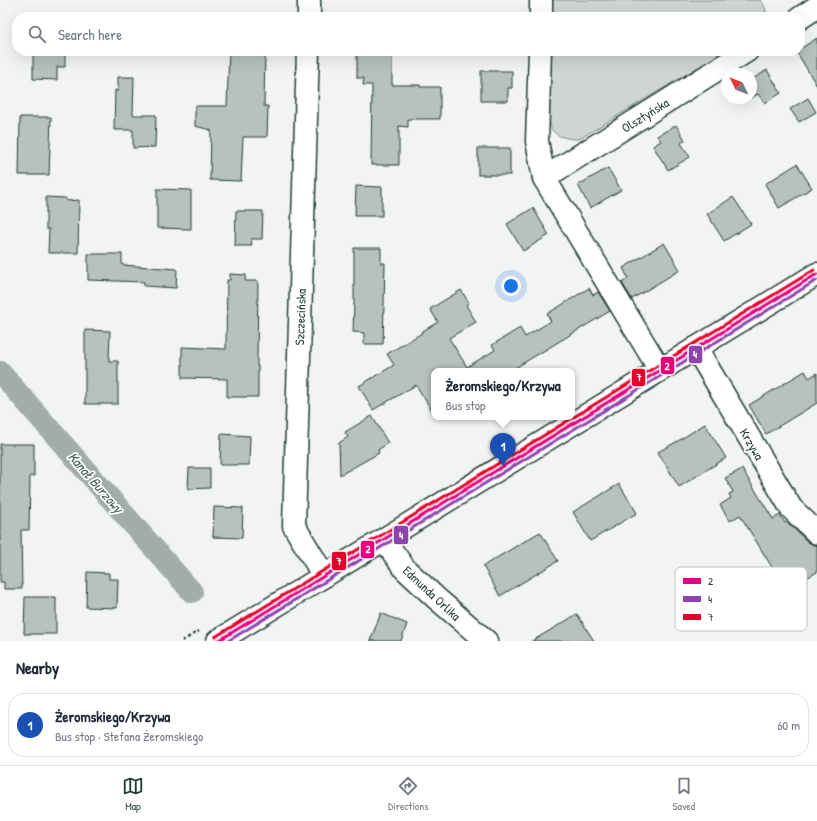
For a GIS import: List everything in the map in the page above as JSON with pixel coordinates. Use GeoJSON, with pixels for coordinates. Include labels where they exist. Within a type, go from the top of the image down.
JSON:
{"type":"FeatureCollection","features":[{"type":"Feature","properties":{"kind":"street"},"geometry":{"type":"LineString","coordinates":[[308,12],[309,0]]}},
{"type":"Feature","properties":{"kind":"street"},"geometry":{"type":"LineString","coordinates":[[541,0],[541,12]]}},
{"type":"Feature","properties":{"kind":"street"},"geometry":{"type":"LineString","coordinates":[[805,15],[817,7]]}},
{"type":"Feature","properties":{"kind":"street","name":"Szczecińska"},"geometry":{"type":"LineString","coordinates":[[308,56],[294,526],[324,576]]}},
{"type":"Feature","properties":{"kind":"street"},"geometry":{"type":"LineString","coordinates":[[540,56],[536,141],[544,178],[660,370]]}},
{"type":"Feature","properties":{"kind":"street","name":"Olsztyńska"},"geometry":{"type":"LineString","coordinates":[[544,178],[739,56]]}},
{"type":"Feature","properties":{"kind":"street"},"geometry":{"type":"LineString","coordinates":[[218,641],[817,274]]}},
{"type":"Feature","properties":{"kind":"street","name":"Krzywa"},"geometry":{"type":"LineString","coordinates":[[696,348],[791,508],[817,533]]}},
{"type":"Feature","properties":{"kind":"street","name":"Edmunda Orlika"},"geometry":{"type":"LineString","coordinates":[[384,540],[405,569],[486,641]]}},
{"type":"Feature","properties":{"kind":"shaded area"},"geometry":{"type":"Polygon","coordinates":[[[550,0],[760,0],[766,12],[550,12],[550,0]]]}},
{"type":"Feature","properties":{"kind":"shaded area"},"geometry":{"type":"Polygon","coordinates":[[[549,56],[717,56],[579,139],[557,135],[552,130],[548,121],[549,56]]]}},
{"type":"Feature","properties":{"kind":"building"},"geometry":{"type":"Polygon","coordinates":[[[817,38],[817,86],[799,56],[805,56],[805,46],[817,38]]]}},
{"type":"Feature","properties":{"kind":"building"},"geometry":{"type":"Polygon","coordinates":[[[33,56],[65,56],[65,67],[57,67],[57,80],[33,79],[33,56]]]}},
{"type":"Feature","properties":{"kind":"building"},"geometry":{"type":"Polygon","coordinates":[[[229,56],[265,56],[264,106],[268,106],[267,137],[243,137],[241,181],[210,180],[211,130],[195,126],[195,106],[227,106],[229,56]]]}},
{"type":"Feature","properties":{"kind":"building"},"geometry":{"type":"Polygon","coordinates":[[[357,56],[392,56],[392,85],[440,87],[440,119],[408,119],[408,127],[399,126],[399,165],[371,165],[372,85],[363,85],[364,78],[357,78],[357,56]]]}},
{"type":"Feature","properties":{"kind":"building"},"geometry":{"type":"Polygon","coordinates":[[[767,70],[781,93],[765,103],[757,95],[757,76],[767,70]]]}},
{"type":"Feature","properties":{"kind":"building"},"geometry":{"type":"Polygon","coordinates":[[[481,71],[512,71],[512,88],[508,88],[508,101],[481,101],[481,71]]]}},
{"type":"Feature","properties":{"kind":"building"},"geometry":{"type":"Polygon","coordinates":[[[118,77],[134,77],[133,115],[156,115],[155,147],[133,148],[133,130],[114,130],[115,90],[118,91],[118,77]]]}},
{"type":"Feature","properties":{"kind":"building"},"geometry":{"type":"Polygon","coordinates":[[[808,98],[816,112],[799,122],[790,109],[808,98]]]}},
{"type":"Feature","properties":{"kind":"building"},"geometry":{"type":"Polygon","coordinates":[[[20,117],[51,117],[49,175],[19,175],[20,117]]]}},
{"type":"Feature","properties":{"kind":"building"},"geometry":{"type":"Polygon","coordinates":[[[676,125],[685,140],[681,143],[690,157],[668,170],[653,146],[661,141],[657,136],[676,125]]]}},
{"type":"Feature","properties":{"kind":"building"},"geometry":{"type":"Polygon","coordinates":[[[478,148],[510,148],[510,175],[478,175],[478,148]]]}},
{"type":"Feature","properties":{"kind":"building"},"geometry":{"type":"Polygon","coordinates":[[[797,164],[812,188],[779,208],[765,184],[797,164]]]}},
{"type":"Feature","properties":{"kind":"building"},"geometry":{"type":"Polygon","coordinates":[[[608,168],[621,190],[590,208],[578,185],[608,168]]]}},
{"type":"Feature","properties":{"kind":"building"},"geometry":{"type":"Polygon","coordinates":[[[356,186],[382,187],[382,216],[355,216],[356,186]]]}},
{"type":"Feature","properties":{"kind":"building"},"geometry":{"type":"Polygon","coordinates":[[[157,189],[191,190],[191,229],[157,228],[157,189]]]}},
{"type":"Feature","properties":{"kind":"building"},"geometry":{"type":"Polygon","coordinates":[[[46,197],[65,198],[68,201],[79,200],[78,253],[48,253],[49,229],[46,229],[46,197]]]}},
{"type":"Feature","properties":{"kind":"building"},"geometry":{"type":"Polygon","coordinates":[[[733,197],[751,224],[724,241],[707,214],[733,197]]]}},
{"type":"Feature","properties":{"kind":"building"},"geometry":{"type":"Polygon","coordinates":[[[533,208],[549,235],[523,251],[507,224],[533,208]]]}},
{"type":"Feature","properties":{"kind":"building"},"geometry":{"type":"Polygon","coordinates":[[[236,211],[263,211],[262,239],[251,239],[252,246],[235,246],[236,211]]]}},
{"type":"Feature","properties":{"kind":"building"},"geometry":{"type":"Polygon","coordinates":[[[664,243],[680,270],[632,299],[622,283],[628,278],[623,268],[664,243]]]}},
{"type":"Feature","properties":{"kind":"building"},"geometry":{"type":"Polygon","coordinates":[[[354,248],[381,248],[381,263],[385,263],[383,344],[364,344],[364,333],[353,332],[354,248]]]}},
{"type":"Feature","properties":{"kind":"building"},"geometry":{"type":"Polygon","coordinates":[[[88,254],[122,254],[122,265],[177,269],[176,288],[144,286],[144,282],[88,280],[88,254]]]}},
{"type":"Feature","properties":{"kind":"building"},"geometry":{"type":"Polygon","coordinates":[[[230,274],[246,275],[245,281],[258,281],[258,397],[227,397],[227,379],[182,378],[182,347],[226,349],[227,280],[230,280],[230,274]]]}},
{"type":"Feature","properties":{"kind":"building"},"geometry":{"type":"Polygon","coordinates":[[[589,288],[593,295],[598,292],[610,311],[515,368],[431,368],[431,409],[416,385],[373,410],[359,386],[394,365],[387,354],[438,322],[430,309],[461,290],[469,303],[466,305],[476,322],[449,338],[467,367],[495,350],[492,345],[520,328],[525,337],[551,321],[547,314],[589,288]]]}},
{"type":"Feature","properties":{"kind":"building"},"geometry":{"type":"Polygon","coordinates":[[[85,330],[110,331],[109,361],[118,361],[118,404],[85,404],[85,330]]]}},
{"type":"Feature","properties":{"kind":"building"},"geometry":{"type":"Polygon","coordinates":[[[805,371],[809,378],[817,373],[817,403],[766,434],[749,405],[805,371]]]}},
{"type":"Feature","properties":{"kind":"building"},"geometry":{"type":"Polygon","coordinates":[[[372,416],[388,443],[378,450],[379,453],[340,475],[339,443],[348,437],[345,432],[372,416]]]}},
{"type":"Feature","properties":{"kind":"building"},"geometry":{"type":"Polygon","coordinates":[[[705,424],[726,458],[679,487],[658,452],[705,424]]]}},
{"type":"Feature","properties":{"kind":"building"},"geometry":{"type":"Polygon","coordinates":[[[221,434],[250,436],[249,465],[220,465],[221,434]]]}},
{"type":"Feature","properties":{"kind":"building"},"geometry":{"type":"Polygon","coordinates":[[[0,444],[34,444],[34,476],[30,476],[29,530],[21,530],[22,589],[4,589],[4,582],[0,582],[0,444]]]}},
{"type":"Feature","properties":{"kind":"building"},"geometry":{"type":"Polygon","coordinates":[[[189,468],[210,468],[210,488],[188,489],[189,468]]]}},
{"type":"Feature","properties":{"kind":"building"},"geometry":{"type":"Polygon","coordinates":[[[742,469],[773,519],[780,515],[785,523],[787,522],[808,542],[817,545],[817,572],[807,578],[807,567],[772,567],[740,515],[730,521],[720,505],[731,498],[729,494],[733,492],[725,478],[742,469]]]}},
{"type":"Feature","properties":{"kind":"building"},"geometry":{"type":"Polygon","coordinates":[[[619,484],[637,513],[590,541],[573,512],[619,484]]]}},
{"type":"Feature","properties":{"kind":"building"},"geometry":{"type":"Polygon","coordinates":[[[214,507],[243,508],[242,538],[213,537],[214,507]]]}},
{"type":"Feature","properties":{"kind":"building"},"geometry":{"type":"Polygon","coordinates":[[[540,532],[558,561],[500,596],[483,566],[540,532]]]}},
{"type":"Feature","properties":{"kind":"building"},"geometry":{"type":"Polygon","coordinates":[[[87,572],[109,573],[109,579],[118,579],[117,608],[86,607],[87,572]]]}},
{"type":"Feature","properties":{"kind":"building"},"geometry":{"type":"Polygon","coordinates":[[[25,597],[56,597],[56,634],[24,634],[25,597]]]}},
{"type":"Feature","properties":{"kind":"building"},"geometry":{"type":"Polygon","coordinates":[[[381,613],[407,624],[401,641],[370,641],[381,613]]]}},
{"type":"Feature","properties":{"kind":"building"},"geometry":{"type":"Polygon","coordinates":[[[577,614],[594,641],[532,641],[564,622],[577,614]]]}},
{"type":"Feature","properties":{"kind":"waterway","name":"Kanał Burzowy"},"geometry":{"type":"LineString","coordinates":[[0,372],[192,592]]}},
{"type":"Feature","properties":{"kind":"transit line","name":"7"},"geometry":{"type":"LineString","coordinates":[[575,416],[814,270]]}},
{"type":"Feature","properties":{"kind":"transit line","name":"2"},"geometry":{"type":"LineString","coordinates":[[218,641],[817,274]]}},
{"type":"Feature","properties":{"kind":"transit line","name":"4"},"geometry":{"type":"LineString","coordinates":[[228,641],[817,280]]}},
{"type":"Feature","properties":{"kind":"transit line","name":"7"},"geometry":{"type":"LineString","coordinates":[[215,637],[569,420]]}},
{"type":"Feature","properties":{"kind":"place","name":"Żeromskiego/Krzywa"},"geometry":{"type":"Point","coordinates":[503,466]}}]}
